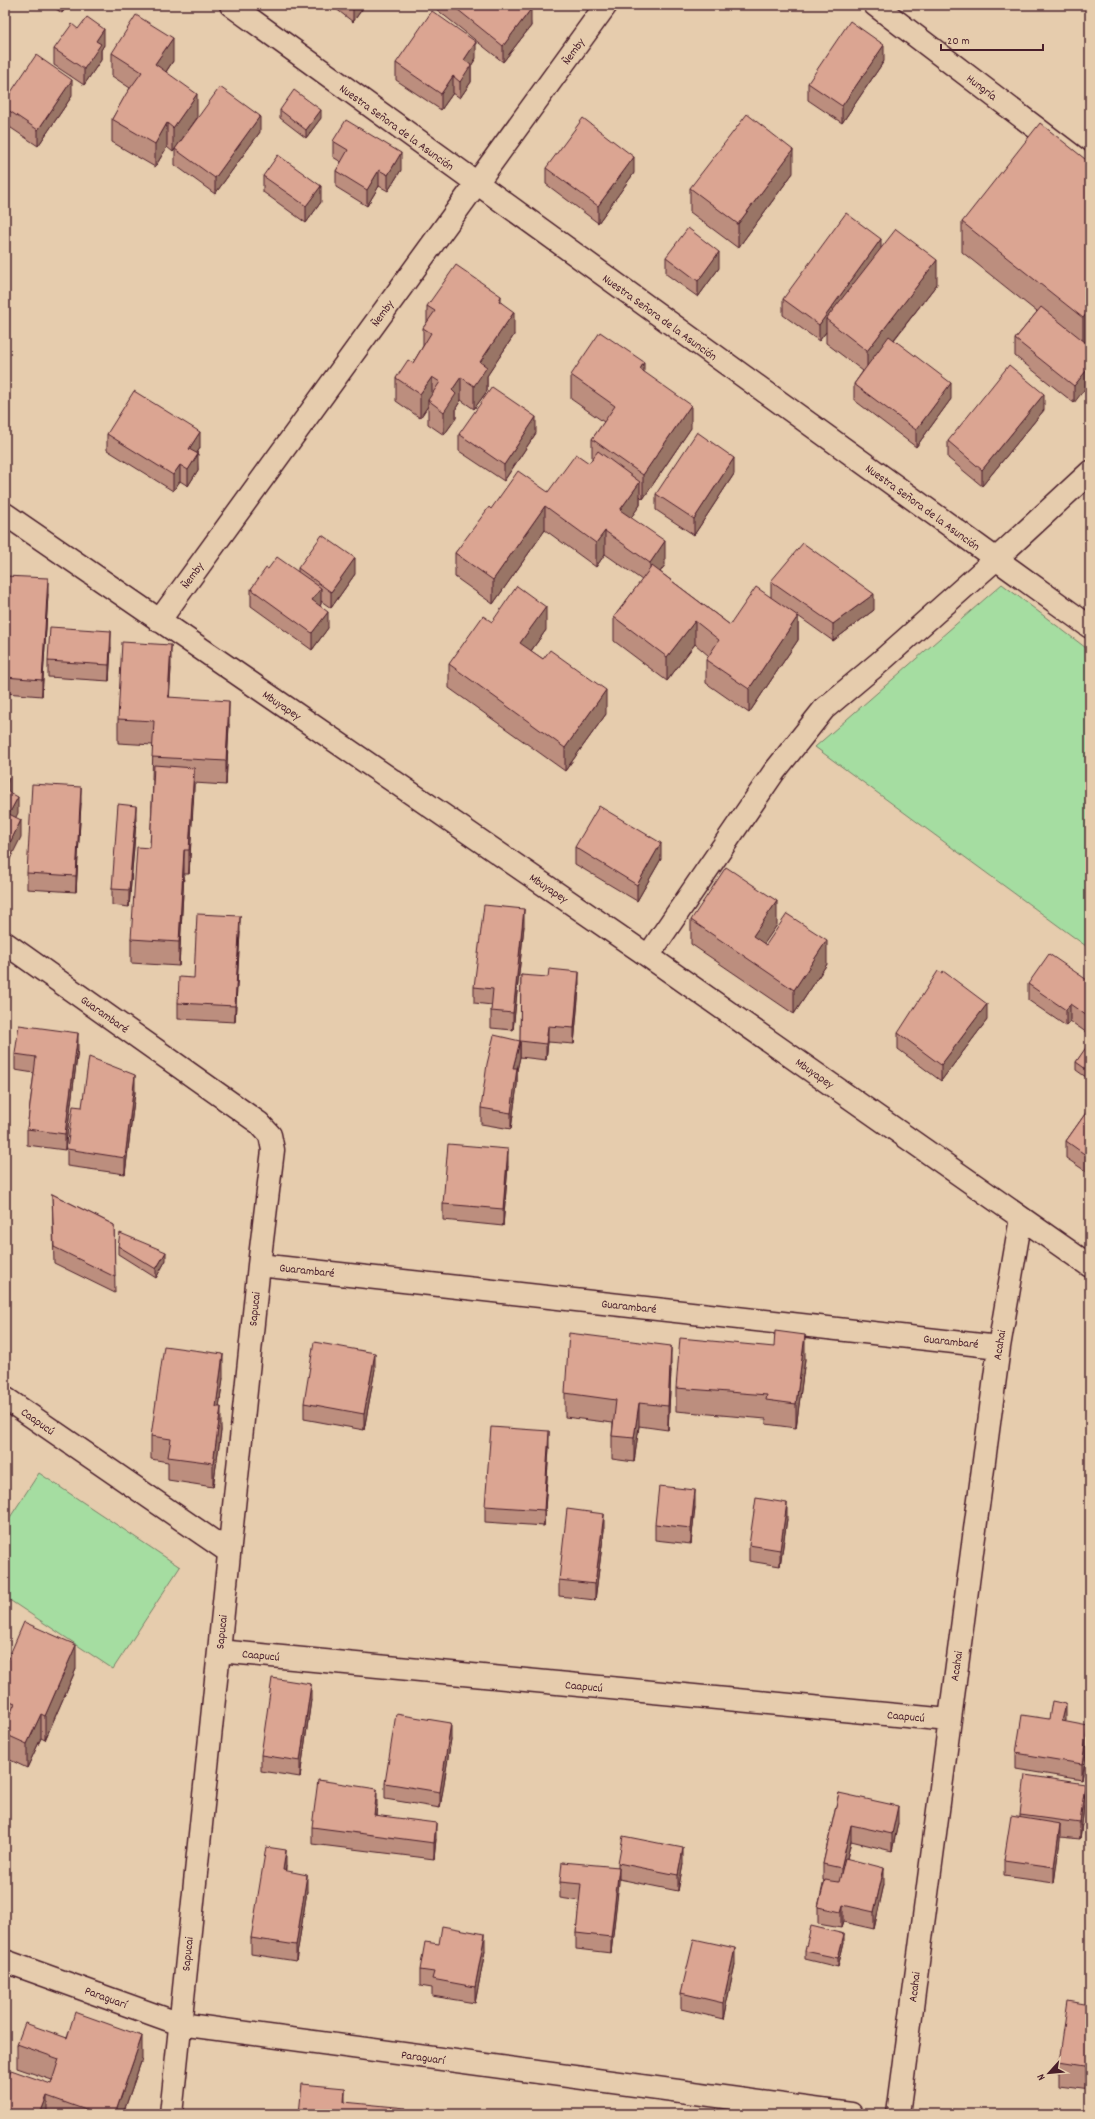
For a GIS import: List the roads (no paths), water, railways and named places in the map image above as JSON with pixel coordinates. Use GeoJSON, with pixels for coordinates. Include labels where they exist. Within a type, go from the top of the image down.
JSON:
{"type":"FeatureCollection","features":[{"type":"Feature","properties":{"kind":"street","name":"Nuestra Señora de la Asunción"},"geometry":{"type":"LineString","coordinates":[[231,5],[475,184],[1090,627]]}},
{"type":"Feature","properties":{"kind":"street","name":"Ñemby"},"geometry":{"type":"LineString","coordinates":[[159,621],[606,5]]}},
{"type":"Feature","properties":{"kind":"street","name":"Hungría"},"geometry":{"type":"LineString","coordinates":[[875,5],[1090,169]]}},
{"type":"Feature","properties":{"kind":"street"},"geometry":{"type":"LineString","coordinates":[[648,956],[774,772],[824,709],[880,662],[996,559],[1090,472]]}},
{"type":"Feature","properties":{"kind":"street","name":"Mbuyapey"},"geometry":{"type":"LineString","coordinates":[[5,514],[648,956],[1090,1266]]}},
{"type":"Feature","properties":{"kind":"street","name":"Guarambaré"},"geometry":{"type":"LineString","coordinates":[[5,943],[258,1123],[270,1135],[273,1150]]}},
{"type":"Feature","properties":{"kind":"street","name":"Sapucai"},"geometry":{"type":"LineString","coordinates":[[171,2114],[259,1265],[273,1150]]}},
{"type":"Feature","properties":{"kind":"street","name":"Acahai"},"geometry":{"type":"LineString","coordinates":[[898,2114],[999,1346],[1021,1218]]}},
{"type":"Feature","properties":{"kind":"street","name":"Guarambaré"},"geometry":{"type":"LineString","coordinates":[[259,1265],[999,1346]]}},
{"type":"Feature","properties":{"kind":"street","name":"Caapucú"},"geometry":{"type":"LineString","coordinates":[[5,1398],[229,1552]]}},
{"type":"Feature","properties":{"kind":"street","name":"Caapucú"},"geometry":{"type":"LineString","coordinates":[[219,1651],[949,1720]]}},
{"type":"Feature","properties":{"kind":"street","name":"Paraguarí"},"geometry":{"type":"LineString","coordinates":[[5,1961],[180,2024],[851,2114]]}}]}
